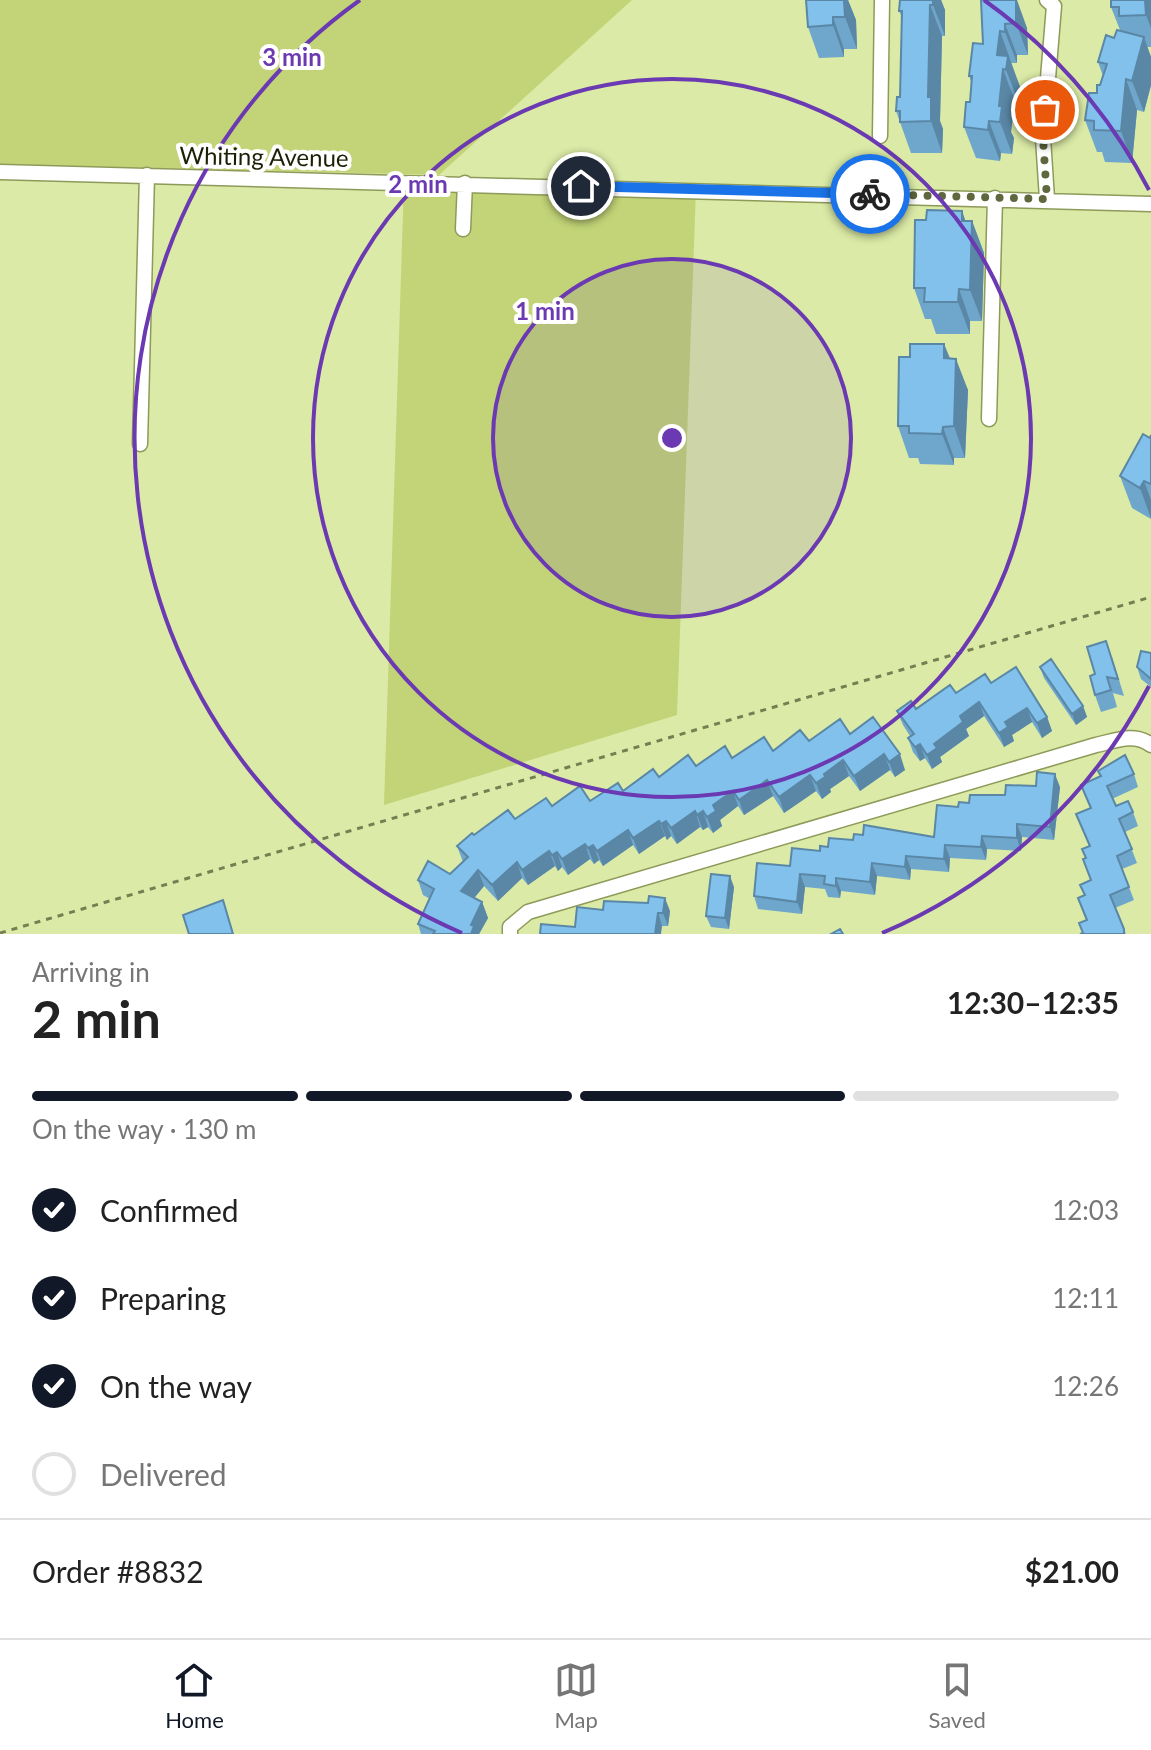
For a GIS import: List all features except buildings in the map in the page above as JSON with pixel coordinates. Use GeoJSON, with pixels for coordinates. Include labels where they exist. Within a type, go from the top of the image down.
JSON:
{"type":"FeatureCollection","features":[{"type":"Feature","properties":{"kind":"street"},"geometry":{"type":"LineString","coordinates":[[880,136],[882,0]]}},
{"type":"Feature","properties":{"kind":"street"},"geometry":{"type":"LineString","coordinates":[[1047,0],[1054,6],[1043,138],[1047,199]]}},
{"type":"Feature","properties":{"kind":"street","name":"Whiting Avenue"},"geometry":{"type":"LineString","coordinates":[[0,172],[1151,204]]}},
{"type":"Feature","properties":{"kind":"street"},"geometry":{"type":"LineString","coordinates":[[140,444],[147,175]]}},
{"type":"Feature","properties":{"kind":"street"},"geometry":{"type":"LineString","coordinates":[[463,229],[465,183]]}},
{"type":"Feature","properties":{"kind":"street"},"geometry":{"type":"LineString","coordinates":[[989,419],[995,198]]}},
{"type":"Feature","properties":{"kind":"street"},"geometry":{"type":"LineString","coordinates":[[510,934],[510,927],[528,912],[1096,745],[1129,737],[1151,745]]}},
{"type":"Feature","properties":{"kind":"path"},"geometry":{"type":"LineString","coordinates":[[0,933],[1151,597]]}},
{"type":"Feature","properties":{"kind":"green space"},"geometry":{"type":"Polygon","coordinates":[[[0,0],[632,0],[439,175],[0,164],[0,0]]]}},
{"type":"Feature","properties":{"kind":"green space"},"geometry":{"type":"Polygon","coordinates":[[[404,181],[696,189],[677,715],[384,805],[404,181]]]}},
{"type":"Feature","properties":{"kind":"way so far"},"geometry":{"type":"LineString","coordinates":[[870,194],[1047,199],[1043,138],[1045,110]]}},
{"type":"Feature","properties":{"kind":"route"},"geometry":{"type":"LineString","coordinates":[[581,186],[870,194]]}}]}
